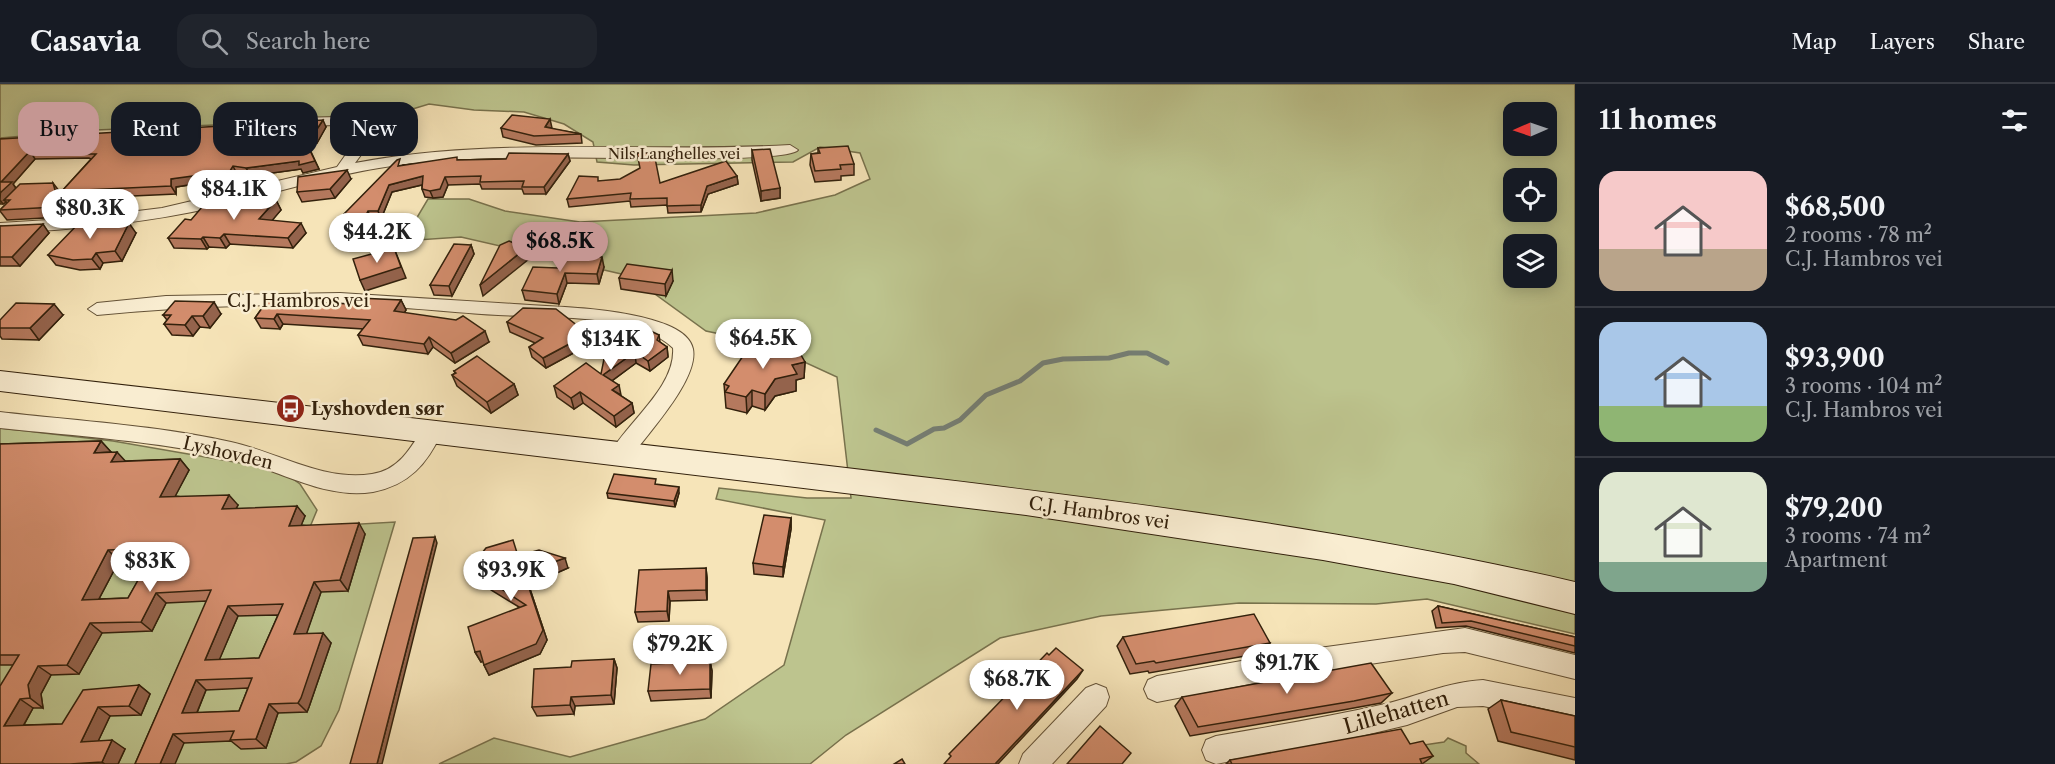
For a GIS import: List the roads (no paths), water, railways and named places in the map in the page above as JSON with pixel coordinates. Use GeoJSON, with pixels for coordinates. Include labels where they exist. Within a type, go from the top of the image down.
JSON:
{"type":"FeatureCollection","features":[{"type":"Feature","properties":{"kind":"main road","name":"C.J. Hambros vei"},"geometry":{"type":"LineString","coordinates":[[0,381],[1026,502],[1454,569],[1575,598]]}},
{"type":"Feature","properties":{"kind":"street"},"geometry":{"type":"LineString","coordinates":[[318,122],[339,121],[371,126],[366,139],[343,169]]}},
{"type":"Feature","properties":{"kind":"street","name":"Nils Langhelles vei"},"geometry":{"type":"LineString","coordinates":[[0,228],[64,226],[214,203],[343,169],[428,157],[490,154],[741,154],[790,150]]}},
{"type":"Feature","properties":{"kind":"street","name":"C.J. Hambros vei"},"geometry":{"type":"LineString","coordinates":[[97,309],[166,302],[340,299],[593,315],[622,318],[662,328],[673,333],[681,341],[687,356],[686,363],[671,389],[651,411],[620,455]]}},
{"type":"Feature","properties":{"kind":"street","name":"Lyshovden"},"geometry":{"type":"LineString","coordinates":[[0,420],[176,440],[233,451],[328,480],[362,484],[403,473],[419,457],[431,432]]}},
{"type":"Feature","properties":{"kind":"street"},"geometry":{"type":"LineString","coordinates":[[1156,689],[1437,641],[1465,640],[1575,668]]}},
{"type":"Feature","properties":{"kind":"street","name":"Lillehatten"},"geometry":{"type":"LineString","coordinates":[[1216,750],[1361,723],[1407,712],[1457,694],[1483,693],[1575,711]]}},
{"type":"Feature","properties":{"kind":"street"},"geometry":{"type":"LineString","coordinates":[[1033,764],[1096,697]]}},
{"type":"Feature","properties":{"kind":"waterway"},"geometry":{"type":"LineString","coordinates":[[876,430],[907,444],[934,429],[944,428],[960,420],[986,395],[1020,381],[1043,363],[1063,359],[1109,358],[1129,353],[1147,353],[1167,363]]}},
{"type":"Feature","properties":{"kind":"place","name":"Lyshovden sør"},"geometry":{"type":"Point","coordinates":[290,409]}}]}
